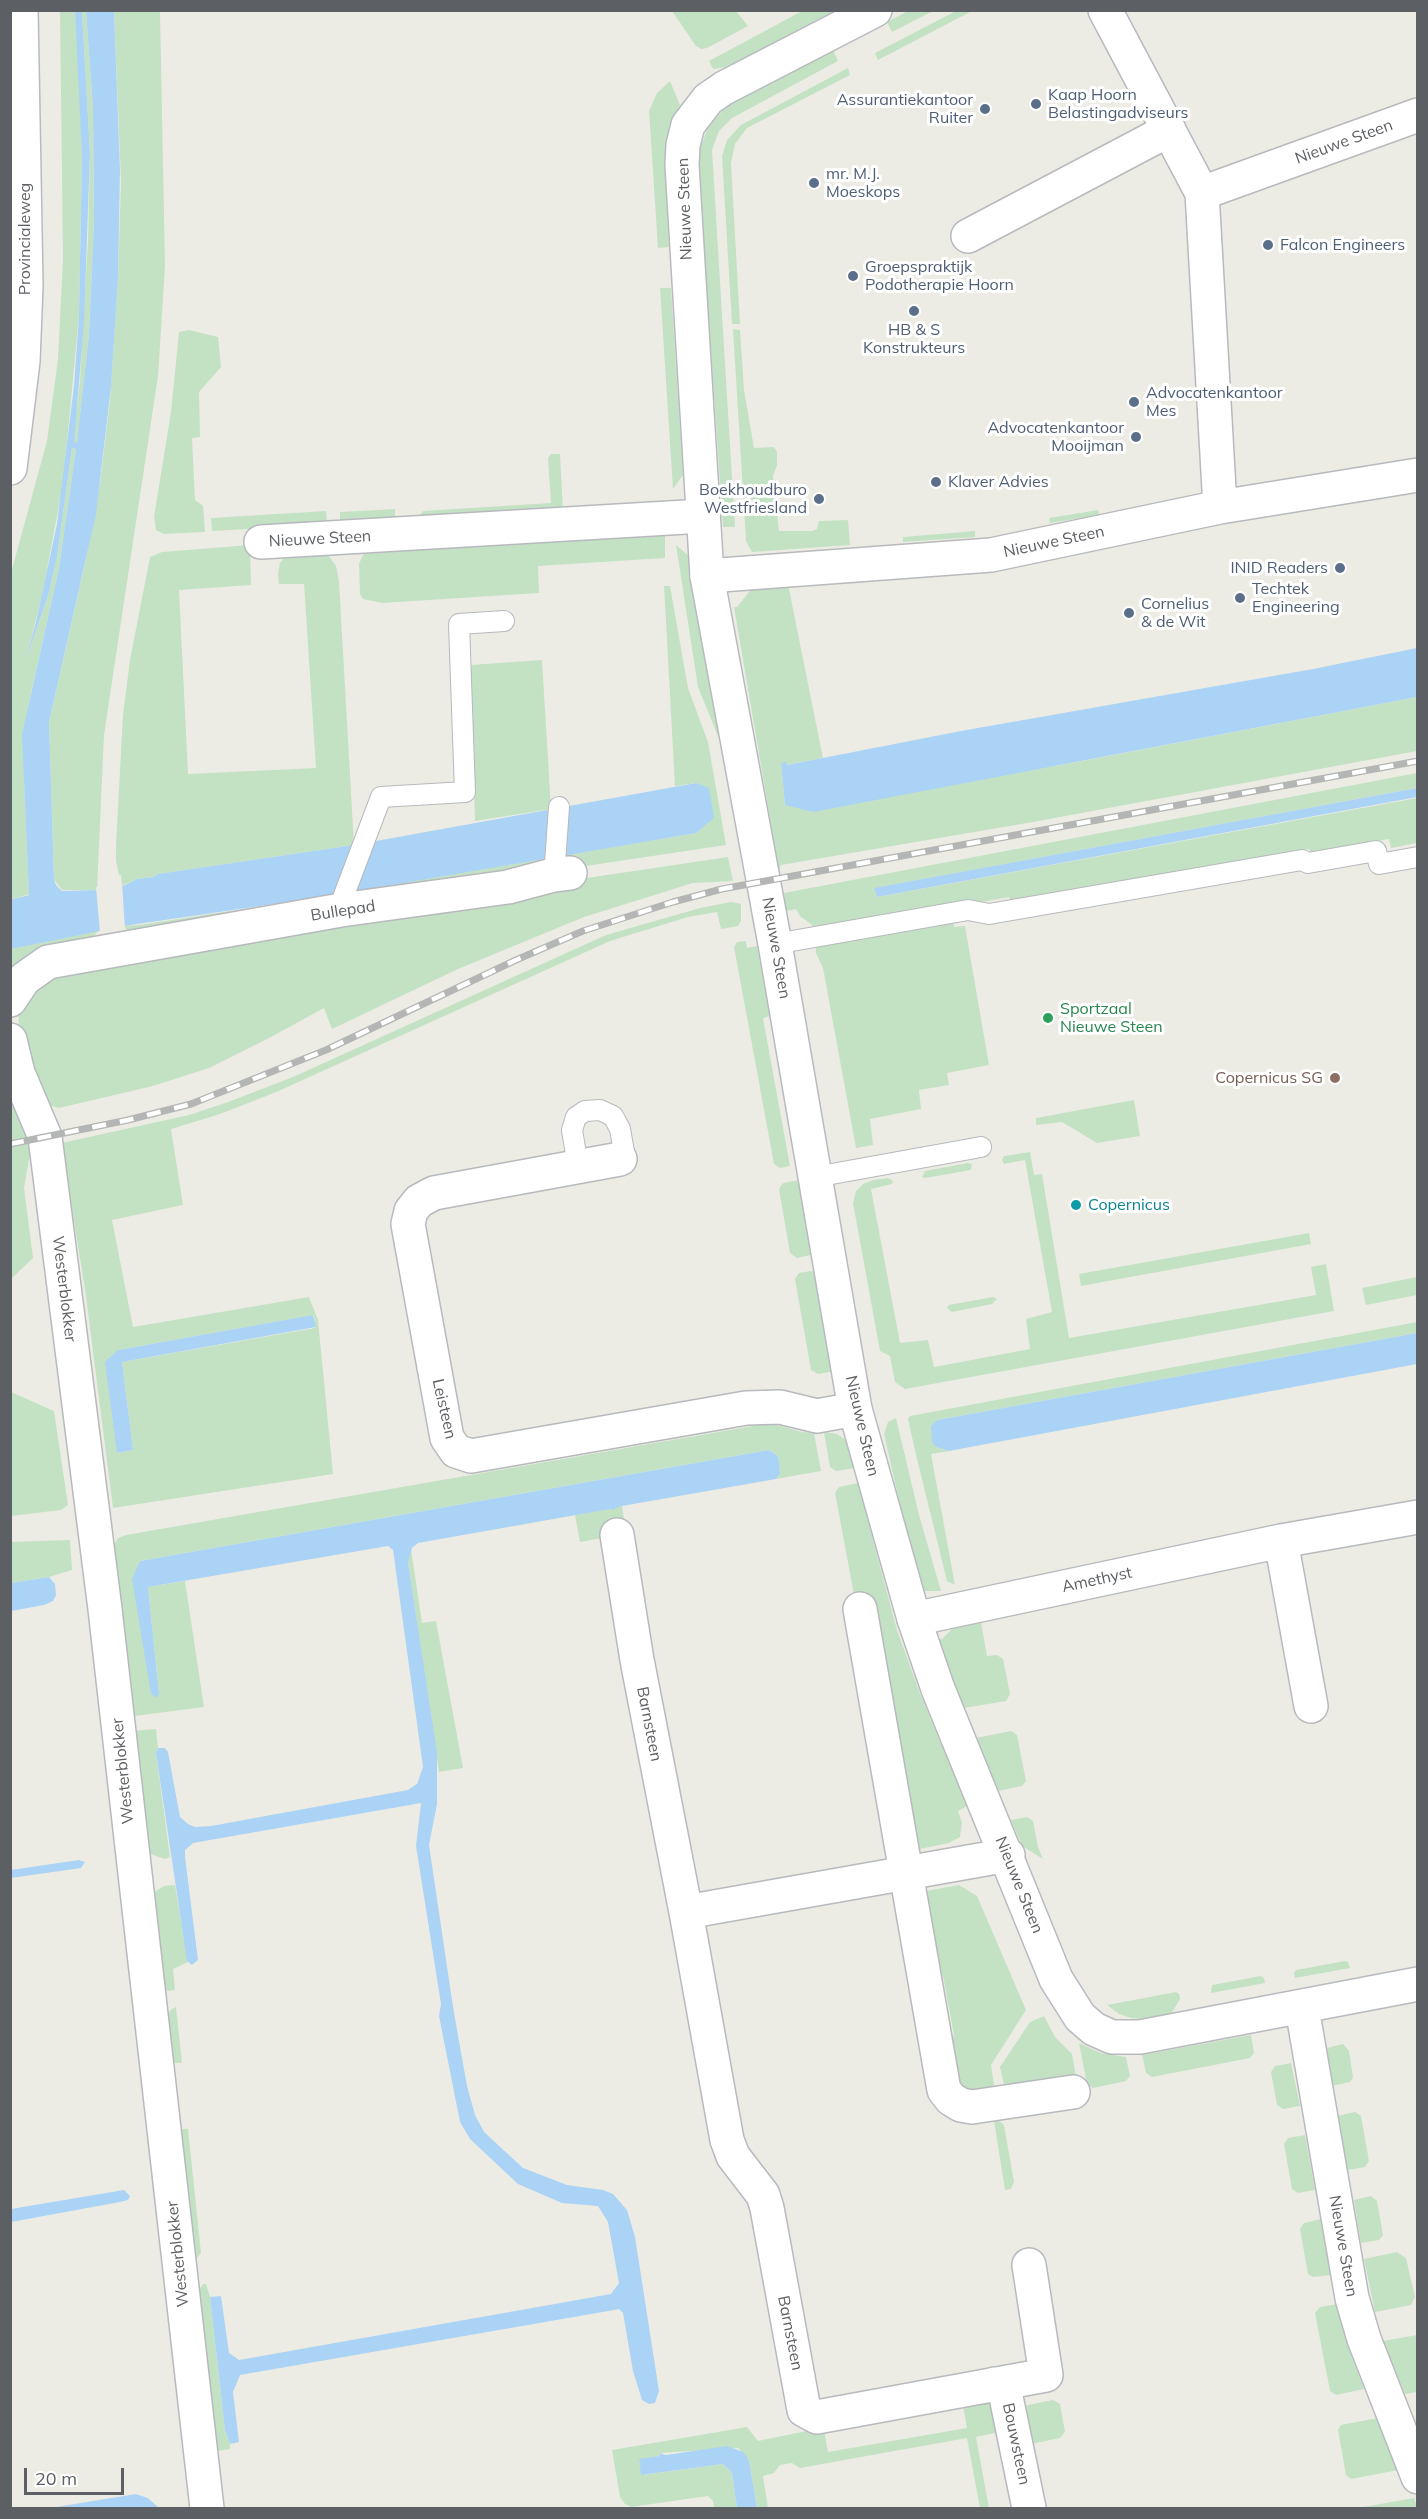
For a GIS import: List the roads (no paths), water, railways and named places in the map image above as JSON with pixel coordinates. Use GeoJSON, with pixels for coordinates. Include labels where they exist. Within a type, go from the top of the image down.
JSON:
{"type":"FeatureCollection","features":[{"type":"Feature","properties":{"kind":"street","name":"Provincialeweg"},"geometry":{"type":"LineString","coordinates":[[10,468],[23,361],[26,286],[21,10]]}},
{"type":"Feature","properties":{"kind":"street","name":"Nieuwe Steen"},"geometry":{"type":"LineString","coordinates":[[875,10],[724,88],[708,99],[688,125],[683,145],[682,165],[707,576],[775,944],[855,1410],[914,1619],[938,1689],[1008,1855],[1056,1978],[1080,2017],[1094,2029],[1112,2037],[1140,2037],[1302,2008],[1418,1984]]}},
{"type":"Feature","properties":{"kind":"street"},"geometry":{"type":"LineString","coordinates":[[1105,10],[1202,193],[1220,507]]}},
{"type":"Feature","properties":{"kind":"street","name":"Nieuwe Steen"},"geometry":{"type":"LineString","coordinates":[[1202,193],[1418,116]]}},
{"type":"Feature","properties":{"kind":"street"},"geometry":{"type":"LineString","coordinates":[[968,236],[1169,130]]}},
{"type":"Feature","properties":{"kind":"street","name":"Nieuwe Steen"},"geometry":{"type":"LineString","coordinates":[[707,576],[991,555],[1220,507],[1418,475]]}},
{"type":"Feature","properties":{"kind":"street","name":"Nieuwe Steen"},"geometry":{"type":"LineString","coordinates":[[261,542],[703,516]]}},
{"type":"Feature","properties":{"kind":"street","name":"Bullepad"},"geometry":{"type":"LineString","coordinates":[[10,1000],[24,979],[48,962],[342,903],[508,886],[559,870]]}},
{"type":"Feature","properties":{"kind":"street","name":"Westerblokker"},"geometry":{"type":"LineString","coordinates":[[10,1040],[18,1073],[45,1137],[50,1172],[105,1609],[207,2508]]}},
{"type":"Feature","properties":{"kind":"street","name":"Leisteen"},"geometry":{"type":"LineString","coordinates":[[620,1159],[434,1193],[419,1201],[411,1211],[408,1224],[447,1438],[456,1451],[471,1456],[746,1408],[780,1407],[817,1416],[855,1410]]}},
{"type":"Feature","properties":{"kind":"street","name":"Amethyst"},"geometry":{"type":"LineString","coordinates":[[914,1619],[1281,1541],[1418,1517]]}},
{"type":"Feature","properties":{"kind":"street","name":"Barnsteen"},"geometry":{"type":"LineString","coordinates":[[617,1535],[637,1660],[728,2139],[733,2156],[763,2195],[767,2208],[804,2410],[817,2417],[1046,2375],[1029,2265]]}},
{"type":"Feature","properties":{"kind":"street"},"geometry":{"type":"LineString","coordinates":[[1281,1541],[1311,1706]]}},
{"type":"Feature","properties":{"kind":"street"},"geometry":{"type":"LineString","coordinates":[[860,1609],[944,2090],[951,2099],[961,2105],[978,2107],[1073,2092]]}},
{"type":"Feature","properties":{"kind":"street"},"geometry":{"type":"LineString","coordinates":[[686,1912],[1008,1855]]}},
{"type":"Feature","properties":{"kind":"street","name":"Nieuwe Steen"},"geometry":{"type":"LineString","coordinates":[[1302,2008],[1352,2298],[1364,2339],[1418,2476]]}},
{"type":"Feature","properties":{"kind":"street","name":"Bouwsteen"},"geometry":{"type":"LineString","coordinates":[[994,2384],[1005,2392],[1029,2508]]}},
{"type":"Feature","properties":{"kind":"lane"},"geometry":{"type":"LineString","coordinates":[[342,903],[381,797],[465,792],[459,624],[504,621]]}},
{"type":"Feature","properties":{"kind":"lane"},"geometry":{"type":"LineString","coordinates":[[559,807],[559,870]]}},
{"type":"Feature","properties":{"kind":"lane"},"geometry":{"type":"LineString","coordinates":[[775,944],[968,910],[989,914],[1302,860],[1308,863],[1376,851],[1379,864],[1418,857]]}},
{"type":"Feature","properties":{"kind":"lane","name":"Leisteen"},"geometry":{"type":"LineString","coordinates":[[578,1166],[572,1130],[576,1117],[585,1111],[600,1110],[613,1116],[620,1129],[624,1152],[620,1159]]}},
{"type":"Feature","properties":{"kind":"lane"},"geometry":{"type":"LineString","coordinates":[[815,1177],[981,1147]]}},
{"type":"Feature","properties":{"kind":"water"},"geometry":{"type":"Polygon","coordinates":[[[75,11],[82,11],[90,153],[84,323],[74,443],[77,442],[89,334],[94,222],[93,108],[86,11],[114,11],[120,170],[118,279],[111,387],[96,514],[49,722],[56,885],[62,891],[97,890],[123,886],[137,879],[154,877],[158,874],[354,845],[696,783],[709,788],[714,818],[696,833],[328,896],[124,926],[11,949],[10,900],[29,895],[22,735],[59,568],[76,449],[72,448],[57,557],[48,596],[25,662],[57,524],[74,386],[79,316],[82,156],[75,11]]]}},
{"type":"Feature","properties":{"kind":"water"},"geometry":{"type":"Polygon","coordinates":[[[1417,648],[1417,697],[813,812],[785,805],[781,763],[786,762],[787,765],[1417,648]]]}},
{"type":"Feature","properties":{"kind":"water"},"geometry":{"type":"Polygon","coordinates":[[[1417,788],[1417,797],[877,897],[874,888],[1417,788]]]}},
{"type":"Feature","properties":{"kind":"water"},"geometry":{"type":"Polygon","coordinates":[[[313,1315],[316,1327],[122,1362],[133,1450],[117,1453],[105,1362],[118,1350],[313,1315]]]}},
{"type":"Feature","properties":{"kind":"water"},"geometry":{"type":"Polygon","coordinates":[[[1417,1333],[1417,1364],[949,1451],[936,1447],[932,1442],[931,1426],[937,1420],[1417,1333]]]}},
{"type":"Feature","properties":{"kind":"water"},"geometry":{"type":"Polygon","coordinates":[[[769,1450],[778,1456],[780,1474],[776,1479],[622,1506],[615,1510],[610,1509],[418,1543],[412,1548],[408,1562],[437,1753],[437,1804],[429,1845],[453,2007],[467,2086],[475,2115],[484,2132],[523,2168],[567,2185],[603,2190],[613,2194],[627,2210],[635,2237],[659,2391],[655,2403],[649,2404],[642,2400],[633,2371],[623,2313],[619,2309],[240,2375],[233,2392],[239,2442],[230,2444],[225,2430],[210,2297],[221,2296],[229,2353],[239,2360],[611,2294],[619,2283],[608,2222],[598,2206],[562,2203],[518,2184],[470,2139],[460,2122],[439,2016],[441,2004],[416,1846],[421,1803],[193,1843],[185,1850],[185,1857],[198,1960],[192,1965],[187,1961],[156,1753],[158,1748],[165,1748],[168,1752],[180,1817],[195,1827],[408,1790],[417,1784],[423,1767],[393,1550],[388,1546],[148,1587],[159,1694],[157,1698],[151,1694],[132,1579],[140,1561],[769,1450]]]}},
{"type":"Feature","properties":{"kind":"water"},"geometry":{"type":"Polygon","coordinates":[[[49,1577],[55,1584],[56,1595],[53,1601],[44,1605],[11,1611],[11,1583],[49,1577]]]}},
{"type":"Feature","properties":{"kind":"water"},"geometry":{"type":"Polygon","coordinates":[[[79,1860],[85,1862],[81,1868],[11,1878],[11,1870],[79,1860]]]}},
{"type":"Feature","properties":{"kind":"water"},"geometry":{"type":"Polygon","coordinates":[[[124,2190],[130,2196],[128,2200],[11,2222],[11,2209],[124,2190]]]}},
{"type":"Feature","properties":{"kind":"water"},"geometry":{"type":"Polygon","coordinates":[[[727,2446],[743,2452],[749,2460],[757,2508],[737,2508],[732,2473],[723,2464],[641,2475],[639,2459],[660,2456],[660,2453],[666,2455],[727,2446]]]}},
{"type":"Feature","properties":{"kind":"water"},"geometry":{"type":"Polygon","coordinates":[[[136,2494],[148,2498],[159,2508],[50,2508],[136,2494]]]}},
{"type":"Feature","properties":{"kind":"railway"},"geometry":{"type":"LineString","coordinates":[[10,1144],[128,1120],[191,1104],[326,1050],[516,960],[583,931],[673,902],[722,889],[1418,761]]}},
{"type":"Feature","properties":{"kind":"place","name":"Kaap Hoorn Belastingadviseurs"},"geometry":{"type":"Point","coordinates":[1036,104]}},
{"type":"Feature","properties":{"kind":"place","name":"Assurantiekantoor Ruiter"},"geometry":{"type":"Point","coordinates":[985,109]}},
{"type":"Feature","properties":{"kind":"place","name":"mr. M.J. Moeskops"},"geometry":{"type":"Point","coordinates":[814,183]}},
{"type":"Feature","properties":{"kind":"place","name":"Falcon Engineers"},"geometry":{"type":"Point","coordinates":[1268,245]}},
{"type":"Feature","properties":{"kind":"place","name":"Groepspraktijk Podotherapie Hoorn"},"geometry":{"type":"Point","coordinates":[853,276]}},
{"type":"Feature","properties":{"kind":"place","name":"HB & S Konstrukteurs"},"geometry":{"type":"Point","coordinates":[914,311]}},
{"type":"Feature","properties":{"kind":"place","name":"Advocatenkantoor Mes"},"geometry":{"type":"Point","coordinates":[1134,402]}},
{"type":"Feature","properties":{"kind":"place","name":"Advocatenkantoor Mooijman"},"geometry":{"type":"Point","coordinates":[1136,437]}},
{"type":"Feature","properties":{"kind":"place","name":"Klaver Advies"},"geometry":{"type":"Point","coordinates":[936,482]}},
{"type":"Feature","properties":{"kind":"place","name":"Boekhoudburo Westfriesland"},"geometry":{"type":"Point","coordinates":[819,499]}},
{"type":"Feature","properties":{"kind":"place","name":"INID Readers"},"geometry":{"type":"Point","coordinates":[1340,568]}},
{"type":"Feature","properties":{"kind":"place","name":"Techtek Engineering"},"geometry":{"type":"Point","coordinates":[1240,598]}},
{"type":"Feature","properties":{"kind":"place","name":"Cornelius & de Wit"},"geometry":{"type":"Point","coordinates":[1129,613]}},
{"type":"Feature","properties":{"kind":"place","name":"Sportzaal Nieuwe Steen"},"geometry":{"type":"Point","coordinates":[1048,1018]}},
{"type":"Feature","properties":{"kind":"place","name":"Copernicus SG"},"geometry":{"type":"Point","coordinates":[1335,1078]}},
{"type":"Feature","properties":{"kind":"place","name":"Copernicus"},"geometry":{"type":"Point","coordinates":[1076,1205]}}]}
